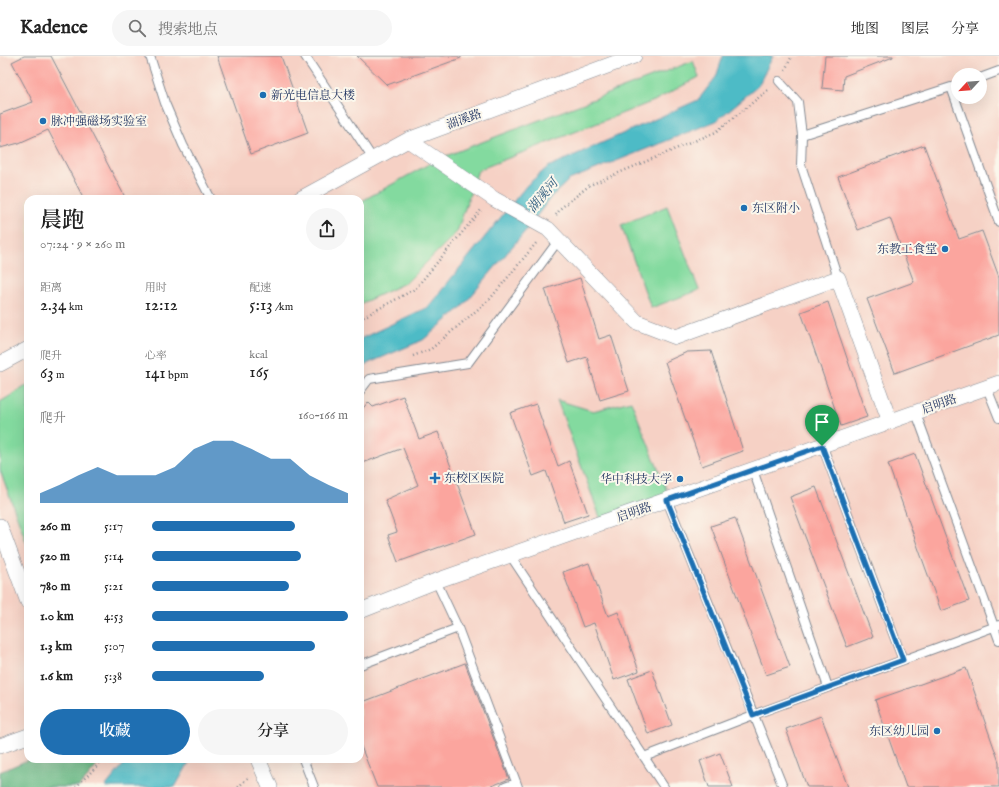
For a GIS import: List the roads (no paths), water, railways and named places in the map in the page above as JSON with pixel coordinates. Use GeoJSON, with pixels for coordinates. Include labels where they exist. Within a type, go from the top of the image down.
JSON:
{"type":"FeatureCollection","features":[{"type":"Feature","properties":{"kind":"street","name":"湖溪路"},"geometry":{"type":"LineString","coordinates":[[307,195],[408,140],[634,56]]}},
{"type":"Feature","properties":{"kind":"street"},"geometry":{"type":"LineString","coordinates":[[408,140],[492,197],[548,229],[637,322],[676,337],[838,278],[890,422]]}},
{"type":"Feature","properties":{"kind":"street"},"geometry":{"type":"LineString","coordinates":[[0,364],[24,351]]}},
{"type":"Feature","properties":{"kind":"street","name":"启明路"},"geometry":{"type":"LineString","coordinates":[[364,608],[436,581],[993,385]]}},
{"type":"Feature","properties":{"kind":"street"},"geometry":{"type":"LineString","coordinates":[[0,526],[24,591]]}},
{"type":"Feature","properties":{"kind":"street"},"geometry":{"type":"LineString","coordinates":[[0,746],[24,737]]}},
{"type":"Feature","properties":{"kind":"street"},"geometry":{"type":"LineString","coordinates":[[260,763],[270,787]]}},
{"type":"Feature","properties":{"kind":"lane"},"geometry":{"type":"LineString","coordinates":[[150,56],[165,103],[209,195]]}},
{"type":"Feature","properties":{"kind":"lane"},"geometry":{"type":"LineString","coordinates":[[305,56],[373,159]]}},
{"type":"Feature","properties":{"kind":"lane"},"geometry":{"type":"LineString","coordinates":[[987,76],[999,72]]}},
{"type":"Feature","properties":{"kind":"lane"},"geometry":{"type":"LineString","coordinates":[[779,81],[798,102],[802,135],[801,165],[838,278]]}},
{"type":"Feature","properties":{"kind":"lane"},"geometry":{"type":"LineString","coordinates":[[802,135],[951,87]]}},
{"type":"Feature","properties":{"kind":"lane"},"geometry":{"type":"LineString","coordinates":[[960,104],[999,222]]}},
{"type":"Feature","properties":{"kind":"lane"},"geometry":{"type":"LineString","coordinates":[[364,386],[369,380],[468,363],[558,241]]}},
{"type":"Feature","properties":{"kind":"lane"},"geometry":{"type":"LineString","coordinates":[[993,385],[999,418]]}},
{"type":"Feature","properties":{"kind":"lane"},"geometry":{"type":"LineString","coordinates":[[916,413],[997,626],[999,640]]}},
{"type":"Feature","properties":{"kind":"lane"},"geometry":{"type":"LineString","coordinates":[[822,446],[903,660]]}},
{"type":"Feature","properties":{"kind":"lane"},"geometry":{"type":"LineString","coordinates":[[753,470],[828,687]]}},
{"type":"Feature","properties":{"kind":"lane"},"geometry":{"type":"LineString","coordinates":[[667,500],[783,787]]}},
{"type":"Feature","properties":{"kind":"lane"},"geometry":{"type":"LineString","coordinates":[[510,555],[664,787]]}},
{"type":"Feature","properties":{"kind":"lane"},"geometry":{"type":"LineString","coordinates":[[436,581],[458,628],[517,785],[505,787]]}},
{"type":"Feature","properties":{"kind":"lane"},"geometry":{"type":"LineString","coordinates":[[644,757],[828,687],[997,626]]}},
{"type":"Feature","properties":{"kind":"lane"},"geometry":{"type":"LineString","coordinates":[[364,663],[458,628]]}},
{"type":"Feature","properties":{"kind":"lane"},"geometry":{"type":"LineString","coordinates":[[305,763],[314,787]]}},
{"type":"Feature","properties":{"kind":"water","name":"湖溪河"},"geometry":{"type":"Polygon","coordinates":[[[723,56],[773,56],[758,86],[716,121],[569,180],[551,197],[527,229],[462,307],[423,340],[369,363],[364,367],[364,337],[428,307],[527,185],[548,167],[698,100],[716,77],[723,56]]]}},
{"type":"Feature","properties":{"kind":"water"},"geometry":{"type":"Polygon","coordinates":[[[125,763],[189,763],[175,787],[105,787],[125,763]]]}},
{"type":"Feature","properties":{"kind":"place","name":"新光电信息大楼"},"geometry":{"type":"Point","coordinates":[263,95]}},
{"type":"Feature","properties":{"kind":"place","name":"脉冲强磁场实验室"},"geometry":{"type":"Point","coordinates":[43,121]}},
{"type":"Feature","properties":{"kind":"place","name":"东区附小"},"geometry":{"type":"Point","coordinates":[744,208]}},
{"type":"Feature","properties":{"kind":"place","name":"东教工食堂"},"geometry":{"type":"Point","coordinates":[945,249]}},
{"type":"Feature","properties":{"kind":"place","name":"东校区医院"},"geometry":{"type":"Point","coordinates":[435,478]}},
{"type":"Feature","properties":{"kind":"place","name":"华中科技大学"},"geometry":{"type":"Point","coordinates":[680,479]}},
{"type":"Feature","properties":{"kind":"place","name":"东区幼儿园"},"geometry":{"type":"Point","coordinates":[937,731]}}]}
